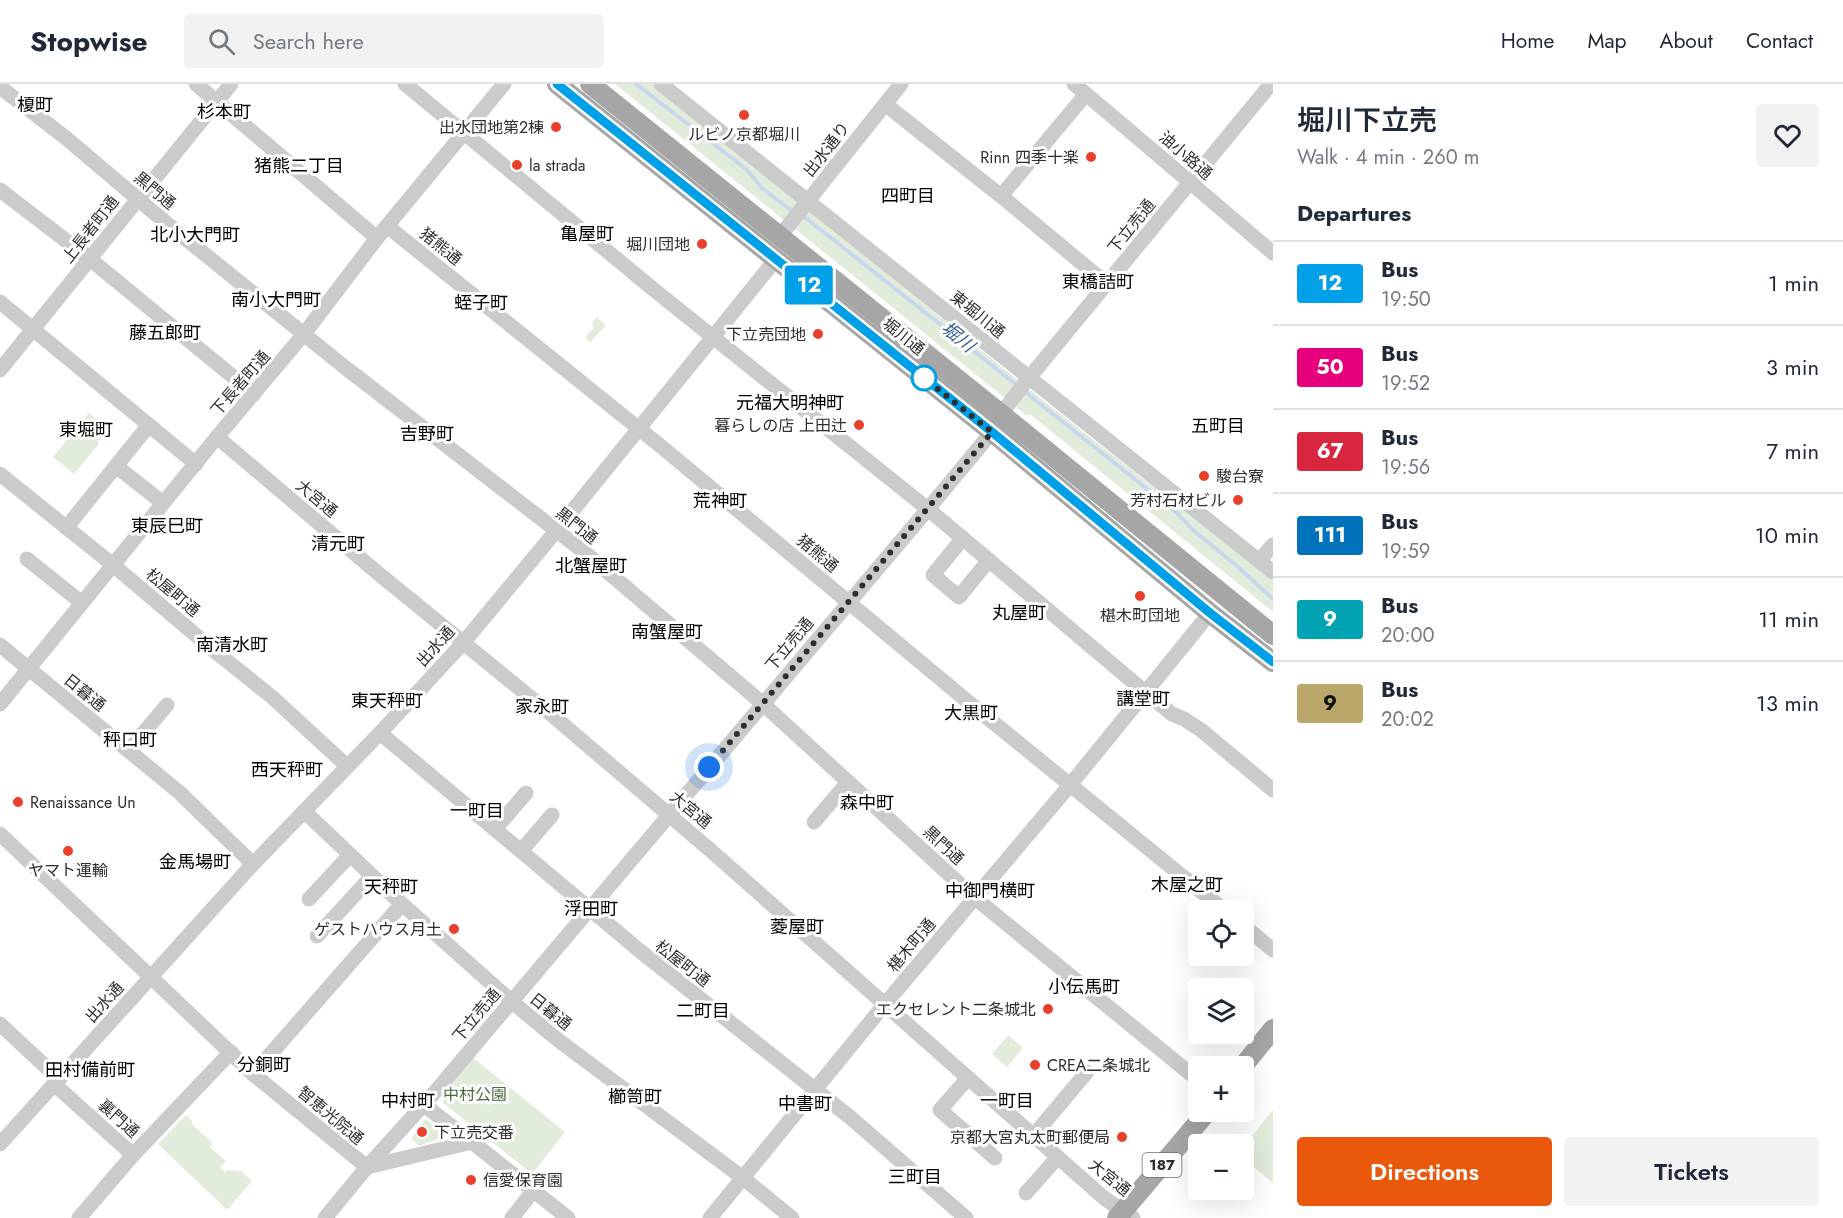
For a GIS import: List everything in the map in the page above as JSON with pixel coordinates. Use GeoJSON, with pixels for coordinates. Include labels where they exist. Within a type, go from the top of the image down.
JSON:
{"type":"FeatureCollection","features":[{"type":"Feature","properties":{"kind":"main road","name":"堀川通"},"geometry":{"type":"LineString","coordinates":[[557,84],[992,432],[1210,613],[1273,662]]}},
{"type":"Feature","properties":{"kind":"main road","name":"堀川通"},"geometry":{"type":"LineString","coordinates":[[590,84],[785,231],[1006,408],[1273,634]]}},
{"type":"Feature","properties":{"kind":"main road"},"geometry":{"type":"LineString","coordinates":[[1251,1056],[1273,1029]]}},
{"type":"Feature","properties":{"kind":"main road","name":"187"},"geometry":{"type":"LineString","coordinates":[[1124,1216],[1199,1122]]}},
{"type":"Feature","properties":{"kind":"street"},"geometry":{"type":"LineString","coordinates":[[196,84],[377,238]]}},
{"type":"Feature","properties":{"kind":"street","name":"上長者町通"},"geometry":{"type":"LineString","coordinates":[[0,370],[231,84]]}},
{"type":"Feature","properties":{"kind":"street"},"geometry":{"type":"LineString","coordinates":[[405,84],[712,336],[928,509],[1145,693],[1172,714],[1201,730],[1273,790]]}},
{"type":"Feature","properties":{"kind":"street","name":"下長者町通"},"geometry":{"type":"LineString","coordinates":[[0,704],[217,437],[304,334],[377,238],[504,84]]}},
{"type":"Feature","properties":{"kind":"street","name":"東堀川通"},"geometry":{"type":"LineString","coordinates":[[661,84],[1026,381],[1273,572]]}},
{"type":"Feature","properties":{"kind":"street","name":"出水通り"},"geometry":{"type":"LineString","coordinates":[[785,231],[901,84]]}},
{"type":"Feature","properties":{"kind":"street","name":"下立売通"},"geometry":{"type":"LineString","coordinates":[[324,1218],[424,1105],[928,509],[992,432],[1026,381],[1270,84]]}},
{"type":"Feature","properties":{"kind":"street","name":"黒門通"},"geometry":{"type":"LineString","coordinates":[[0,87],[66,138],[304,334],[583,552],[762,703],[975,898],[1188,1072]]}},
{"type":"Feature","properties":{"kind":"street"},"geometry":{"type":"LineString","coordinates":[[1001,196],[1080,89]]}},
{"type":"Feature","properties":{"kind":"street","name":"油小路通"},"geometry":{"type":"LineString","coordinates":[[1080,89],[1273,253]]}},
{"type":"Feature","properties":{"kind":"street"},"geometry":{"type":"LineString","coordinates":[[885,104],[1107,284]]}},
{"type":"Feature","properties":{"kind":"street"},"geometry":{"type":"LineString","coordinates":[[0,190],[90,259],[254,394]]}},
{"type":"Feature","properties":{"kind":"street","name":"猪熊通"},"geometry":{"type":"LineString","coordinates":[[387,226],[638,428],[1212,900]]}},
{"type":"Feature","properties":{"kind":"street","name":"出水通"},"geometry":{"type":"LineString","coordinates":[[0,1144],[253,864],[380,733],[463,643],[776,259]]}},
{"type":"Feature","properties":{"kind":"street"},"geometry":{"type":"LineString","coordinates":[[0,302],[196,464]]}},
{"type":"Feature","properties":{"kind":"street"},"geometry":{"type":"LineString","coordinates":[[66,528],[149,425]]}},
{"type":"Feature","properties":{"kind":"street","name":"大宮通"},"geometry":{"type":"LineString","coordinates":[[217,437],[552,715],[769,900],[1124,1216]]}},
{"type":"Feature","properties":{"kind":"street"},"geometry":{"type":"LineString","coordinates":[[116,466],[163,503]]}},
{"type":"Feature","properties":{"kind":"street","name":"松屋町通"},"geometry":{"type":"LineString","coordinates":[[0,474],[272,697],[347,766]]}},
{"type":"Feature","properties":{"kind":"street"},"geometry":{"type":"LineString","coordinates":[[963,538],[933,574],[959,597],[989,560]]}},
{"type":"Feature","properties":{"kind":"street"},"geometry":{"type":"LineString","coordinates":[[1259,561],[1273,544]]}},
{"type":"Feature","properties":{"kind":"street"},"geometry":{"type":"LineString","coordinates":[[27,559],[82,603]]}},
{"type":"Feature","properties":{"kind":"street","name":"椹木町通"},"geometry":{"type":"LineString","coordinates":[[710,1218],[1210,613]]}},
{"type":"Feature","properties":{"kind":"street","name":"日暮通"},"geometry":{"type":"LineString","coordinates":[[0,645],[180,793],[253,864]]}},
{"type":"Feature","properties":{"kind":"street"},"geometry":{"type":"LineString","coordinates":[[129,750],[167,705]]}},
{"type":"Feature","properties":{"kind":"street","name":"松屋町通"},"geometry":{"type":"LineString","coordinates":[[380,733],[648,958],[815,1089],[966,1218]]}},
{"type":"Feature","properties":{"kind":"street"},"geometry":{"type":"LineString","coordinates":[[814,822],[848,782]]}},
{"type":"Feature","properties":{"kind":"street"},"geometry":{"type":"LineString","coordinates":[[495,829],[526,793]]}},
{"type":"Feature","properties":{"kind":"street","name":"日暮通"},"geometry":{"type":"LineString","coordinates":[[304,811],[402,904],[511,1001],[558,1040],[792,1218]]}},
{"type":"Feature","properties":{"kind":"street"},"geometry":{"type":"LineString","coordinates":[[522,851],[552,815]]}},
{"type":"Feature","properties":{"kind":"street","name":"智恵光院通"},"geometry":{"type":"LineString","coordinates":[[0,834],[254,1074],[367,1167],[472,1142]]}},
{"type":"Feature","properties":{"kind":"street"},"geometry":{"type":"LineString","coordinates":[[309,899],[350,855]]}},
{"type":"Feature","properties":{"kind":"street"},"geometry":{"type":"LineString","coordinates":[[317,936],[372,876]]}},
{"type":"Feature","properties":{"kind":"street"},"geometry":{"type":"LineString","coordinates":[[254,1074],[402,904]]}},
{"type":"Feature","properties":{"kind":"street"},"geometry":{"type":"LineString","coordinates":[[1254,935],[1273,951]]}},
{"type":"Feature","properties":{"kind":"street","name":"裏門通"},"geometry":{"type":"LineString","coordinates":[[0,1024],[133,1155]]}},
{"type":"Feature","properties":{"kind":"street"},"geometry":{"type":"LineString","coordinates":[[79,1218],[133,1155],[231,1052]]}},
{"type":"Feature","properties":{"kind":"street"},"geometry":{"type":"LineString","coordinates":[[1034,1136],[1087,1072]]}},
{"type":"Feature","properties":{"kind":"street"},"geometry":{"type":"LineString","coordinates":[[968,1078],[940,1110],[995,1158]]}},
{"type":"Feature","properties":{"kind":"street"},"geometry":{"type":"LineString","coordinates":[[424,1105],[568,1218]]}},
{"type":"Feature","properties":{"kind":"street"},"geometry":{"type":"LineString","coordinates":[[1026,1193],[1058,1157]]}},
{"type":"Feature","properties":{"kind":"street"},"geometry":{"type":"LineString","coordinates":[[512,1218],[533,1191]]}},
{"type":"Feature","properties":{"kind":"green space"},"geometry":{"type":"Polygon","coordinates":[[[615,84],[652,84],[1040,398],[1249,561],[1273,581],[1273,612],[1031,415],[1026,415],[615,84]]]}},
{"type":"Feature","properties":{"kind":"green space"},"geometry":{"type":"Polygon","coordinates":[[[596,317],[606,325],[591,342],[586,336],[594,328],[592,325],[596,317]]]}},
{"type":"Feature","properties":{"kind":"green space"},"geometry":{"type":"Polygon","coordinates":[[[89,413],[108,429],[97,442],[99,444],[74,474],[53,457],[89,413]]]}},
{"type":"Feature","properties":{"kind":"green space"},"geometry":{"type":"Polygon","coordinates":[[[1008,1035],[1023,1048],[1007,1067],[992,1054],[1008,1035]]]}},
{"type":"Feature","properties":{"kind":"green space","name":"中村公園"},"geometry":{"type":"Polygon","coordinates":[[[471,1056],[565,1132],[532,1174],[443,1103],[442,1091],[471,1056]]]}},
{"type":"Feature","properties":{"kind":"green space"},"geometry":{"type":"Polygon","coordinates":[[[1273,1110],[1273,1183],[1254,1167],[1254,1134],[1273,1110]]]}},
{"type":"Feature","properties":{"kind":"green space"},"geometry":{"type":"Polygon","coordinates":[[[186,1115],[212,1143],[210,1147],[226,1161],[220,1168],[225,1172],[227,1170],[241,1171],[252,1181],[227,1210],[158,1144],[186,1115]]]}},
{"type":"Feature","properties":{"kind":"green space"},"geometry":{"type":"Polygon","coordinates":[[[425,1120],[442,1131],[441,1138],[419,1146],[411,1138],[425,1120]]]}},
{"type":"Feature","properties":{"kind":"waterway","name":"堀川"},"geometry":{"type":"LineString","coordinates":[[636,84],[746,169],[762,188],[793,212]]}},
{"type":"Feature","properties":{"kind":"waterway","name":"堀川"},"geometry":{"type":"LineString","coordinates":[[800,215],[1018,386]]}},
{"type":"Feature","properties":{"kind":"waterway","name":"堀川"},"geometry":{"type":"LineString","coordinates":[[1024,391],[1176,512],[1193,530],[1273,599]]}},
{"type":"Feature","properties":{"kind":"bus line","name":"12"},"geometry":{"type":"LineString","coordinates":[[557,84],[992,432],[1210,613],[1273,662]]}},
{"type":"Feature","properties":{"kind":"place","name":"ルビノ京都堀川"},"geometry":{"type":"Point","coordinates":[744,115]}},
{"type":"Feature","properties":{"kind":"place","name":"出水団地第2棟"},"geometry":{"type":"Point","coordinates":[556,127]}},
{"type":"Feature","properties":{"kind":"place","name":"Rinn 四季十楽"},"geometry":{"type":"Point","coordinates":[1091,157]}},
{"type":"Feature","properties":{"kind":"place","name":"la strada"},"geometry":{"type":"Point","coordinates":[517,165]}},
{"type":"Feature","properties":{"kind":"place","name":"堀川団地"},"geometry":{"type":"Point","coordinates":[702,244]}},
{"type":"Feature","properties":{"kind":"place","name":"下立売団地"},"geometry":{"type":"Point","coordinates":[818,334]}},
{"type":"Feature","properties":{"kind":"place","name":"暮らしの店 上田辻"},"geometry":{"type":"Point","coordinates":[859,425]}},
{"type":"Feature","properties":{"kind":"place","name":"駿台寮"},"geometry":{"type":"Point","coordinates":[1204,476]}},
{"type":"Feature","properties":{"kind":"place","name":"芳村石材ビル"},"geometry":{"type":"Point","coordinates":[1238,500]}},
{"type":"Feature","properties":{"kind":"place","name":"椹木町団地"},"geometry":{"type":"Point","coordinates":[1140,596]}},
{"type":"Feature","properties":{"kind":"place","name":"Renaissance Un"},"geometry":{"type":"Point","coordinates":[18,802]}},
{"type":"Feature","properties":{"kind":"place","name":"ヤマト運輸"},"geometry":{"type":"Point","coordinates":[68,851]}},
{"type":"Feature","properties":{"kind":"place","name":"ゲストハウス月土"},"geometry":{"type":"Point","coordinates":[454,929]}},
{"type":"Feature","properties":{"kind":"place","name":"エクセレント二条城北"},"geometry":{"type":"Point","coordinates":[1048,1009]}},
{"type":"Feature","properties":{"kind":"place","name":"CREA二条城北"},"geometry":{"type":"Point","coordinates":[1035,1065]}},
{"type":"Feature","properties":{"kind":"place","name":"下立売交番"},"geometry":{"type":"Point","coordinates":[422,1132]}},
{"type":"Feature","properties":{"kind":"place","name":"京都大宮丸太町郵便局"},"geometry":{"type":"Point","coordinates":[1122,1137]}},
{"type":"Feature","properties":{"kind":"place","name":"信愛保育園"},"geometry":{"type":"Point","coordinates":[471,1180]}},
{"type":"Feature","properties":{"kind":"district","name":"榎町"},"geometry":{"type":"Point","coordinates":[35,105]}},
{"type":"Feature","properties":{"kind":"district","name":"杉本町"},"geometry":{"type":"Point","coordinates":[224,112]}},
{"type":"Feature","properties":{"kind":"district","name":"猪熊二丁目"},"geometry":{"type":"Point","coordinates":[299,166]}},
{"type":"Feature","properties":{"kind":"district","name":"四町目"},"geometry":{"type":"Point","coordinates":[908,196]}},
{"type":"Feature","properties":{"kind":"district","name":"亀屋町"},"geometry":{"type":"Point","coordinates":[587,234]}},
{"type":"Feature","properties":{"kind":"district","name":"北小大門町"},"geometry":{"type":"Point","coordinates":[195,235]}},
{"type":"Feature","properties":{"kind":"district","name":"東橋詰町"},"geometry":{"type":"Point","coordinates":[1098,282]}},
{"type":"Feature","properties":{"kind":"district","name":"南小大門町"},"geometry":{"type":"Point","coordinates":[276,300]}},
{"type":"Feature","properties":{"kind":"district","name":"蛭子町"},"geometry":{"type":"Point","coordinates":[481,303]}},
{"type":"Feature","properties":{"kind":"district","name":"藤五郎町"},"geometry":{"type":"Point","coordinates":[165,333]}},
{"type":"Feature","properties":{"kind":"district","name":"元福大明神町"},"geometry":{"type":"Point","coordinates":[790,403]}},
{"type":"Feature","properties":{"kind":"district","name":"五町目"},"geometry":{"type":"Point","coordinates":[1218,426]}},
{"type":"Feature","properties":{"kind":"district","name":"東堀町"},"geometry":{"type":"Point","coordinates":[86,430]}},
{"type":"Feature","properties":{"kind":"district","name":"吉野町"},"geometry":{"type":"Point","coordinates":[427,434]}},
{"type":"Feature","properties":{"kind":"district","name":"荒神町"},"geometry":{"type":"Point","coordinates":[720,501]}},
{"type":"Feature","properties":{"kind":"district","name":"東辰巳町"},"geometry":{"type":"Point","coordinates":[167,526]}},
{"type":"Feature","properties":{"kind":"district","name":"清元町"},"geometry":{"type":"Point","coordinates":[338,544]}},
{"type":"Feature","properties":{"kind":"district","name":"北蟹屋町"},"geometry":{"type":"Point","coordinates":[591,566]}},
{"type":"Feature","properties":{"kind":"district","name":"丸屋町"},"geometry":{"type":"Point","coordinates":[1019,613]}},
{"type":"Feature","properties":{"kind":"district","name":"南蟹屋町"},"geometry":{"type":"Point","coordinates":[667,632]}},
{"type":"Feature","properties":{"kind":"district","name":"南清水町"},"geometry":{"type":"Point","coordinates":[232,645]}},
{"type":"Feature","properties":{"kind":"district","name":"講堂町"},"geometry":{"type":"Point","coordinates":[1143,699]}},
{"type":"Feature","properties":{"kind":"district","name":"東天秤町"},"geometry":{"type":"Point","coordinates":[387,701]}},
{"type":"Feature","properties":{"kind":"district","name":"家永町"},"geometry":{"type":"Point","coordinates":[542,707]}},
{"type":"Feature","properties":{"kind":"district","name":"大黒町"},"geometry":{"type":"Point","coordinates":[971,713]}},
{"type":"Feature","properties":{"kind":"district","name":"秤口町"},"geometry":{"type":"Point","coordinates":[130,740]}},
{"type":"Feature","properties":{"kind":"district","name":"西天秤町"},"geometry":{"type":"Point","coordinates":[287,770]}},
{"type":"Feature","properties":{"kind":"district","name":"森中町"},"geometry":{"type":"Point","coordinates":[867,803]}},
{"type":"Feature","properties":{"kind":"district","name":"一町目"},"geometry":{"type":"Point","coordinates":[477,811]}},
{"type":"Feature","properties":{"kind":"district","name":"金馬場町"},"geometry":{"type":"Point","coordinates":[195,862]}},
{"type":"Feature","properties":{"kind":"district","name":"木屋之町"},"geometry":{"type":"Point","coordinates":[1187,885]}},
{"type":"Feature","properties":{"kind":"district","name":"天秤町"},"geometry":{"type":"Point","coordinates":[391,887]}},
{"type":"Feature","properties":{"kind":"district","name":"中御門横町"},"geometry":{"type":"Point","coordinates":[990,891]}},
{"type":"Feature","properties":{"kind":"district","name":"浮田町"},"geometry":{"type":"Point","coordinates":[591,909]}},
{"type":"Feature","properties":{"kind":"district","name":"菱屋町"},"geometry":{"type":"Point","coordinates":[797,927]}},
{"type":"Feature","properties":{"kind":"district","name":"小伝馬町"},"geometry":{"type":"Point","coordinates":[1084,987]}},
{"type":"Feature","properties":{"kind":"district","name":"二町目"},"geometry":{"type":"Point","coordinates":[703,1011]}},
{"type":"Feature","properties":{"kind":"district","name":"分銅町"},"geometry":{"type":"Point","coordinates":[264,1065]}},
{"type":"Feature","properties":{"kind":"district","name":"田村備前町"},"geometry":{"type":"Point","coordinates":[90,1070]}},
{"type":"Feature","properties":{"kind":"district","name":"櫛笥町"},"geometry":{"type":"Point","coordinates":[635,1097]}},
{"type":"Feature","properties":{"kind":"district","name":"中村町"},"geometry":{"type":"Point","coordinates":[408,1101]}},
{"type":"Feature","properties":{"kind":"district","name":"一町目"},"geometry":{"type":"Point","coordinates":[1007,1101]}},
{"type":"Feature","properties":{"kind":"district","name":"中書町"},"geometry":{"type":"Point","coordinates":[805,1104]}},
{"type":"Feature","properties":{"kind":"district","name":"三町目"},"geometry":{"type":"Point","coordinates":[915,1177]}},
{"type":"Feature","properties":{"kind":"route"},"geometry":{"type":"LineString","coordinates":[[709,767],[992,432],[924,378]]}}]}
